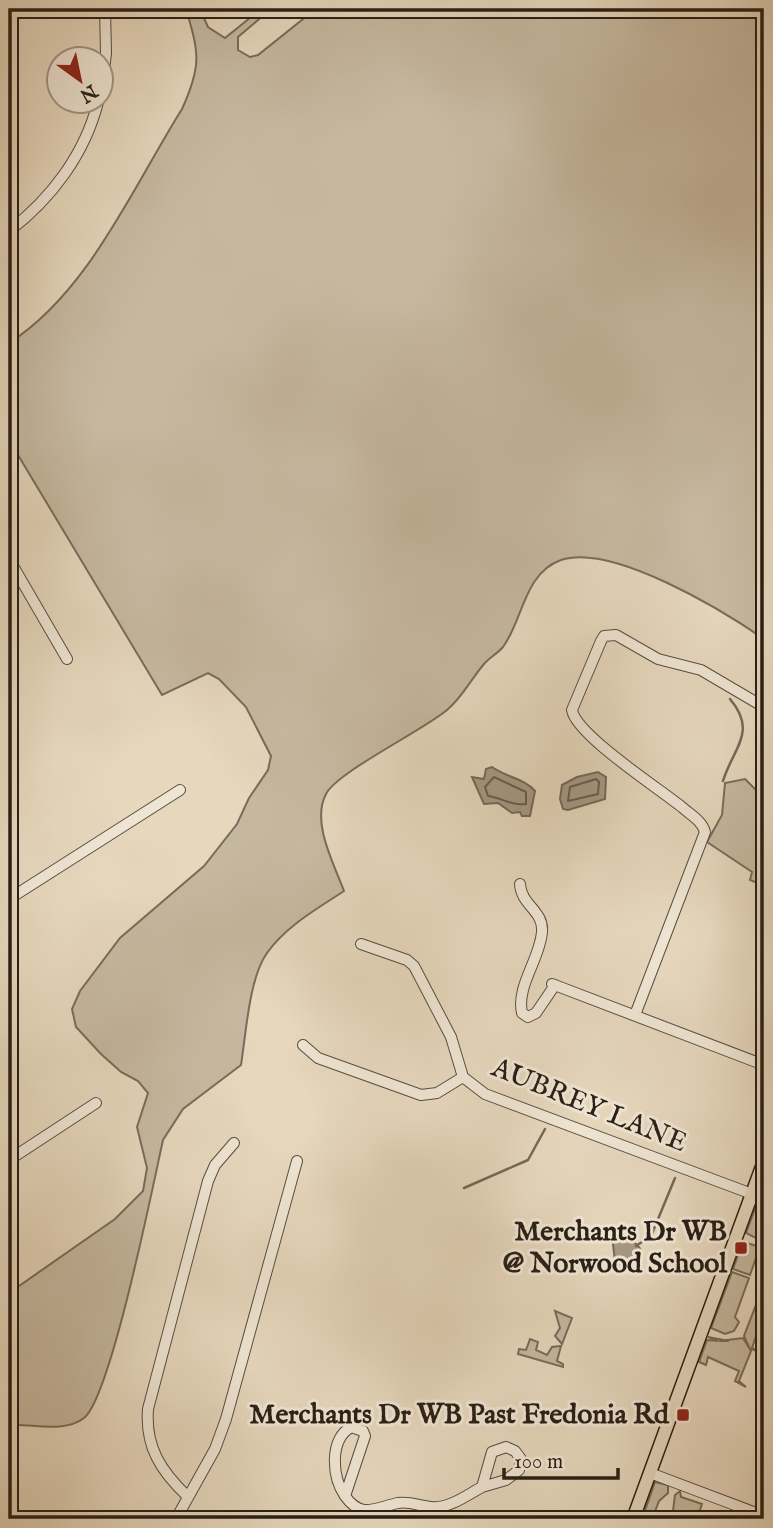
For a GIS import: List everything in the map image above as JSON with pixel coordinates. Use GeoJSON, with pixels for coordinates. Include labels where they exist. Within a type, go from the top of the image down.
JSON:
{"type":"FeatureCollection","features":[{"type":"Feature","properties":{"kind":"main road"},"geometry":{"type":"LineString","coordinates":[[633,1519],[764,1161]]}},
{"type":"Feature","properties":{"kind":"street"},"geometry":{"type":"LineString","coordinates":[[105,9],[106,46]]}},
{"type":"Feature","properties":{"kind":"street"},"geometry":{"type":"LineString","coordinates":[[9,231],[45,199],[61,180],[82,145],[93,116]]}},
{"type":"Feature","properties":{"kind":"street"},"geometry":{"type":"LineString","coordinates":[[9,559],[67,659]]}},
{"type":"Feature","properties":{"kind":"street"},"geometry":{"type":"LineString","coordinates":[[635,1015],[705,832],[699,821],[582,730],[573,718],[574,701],[600,642],[604,636],[616,635],[658,659],[701,670],[764,707]]}},
{"type":"Feature","properties":{"kind":"street"},"geometry":{"type":"LineString","coordinates":[[9,899],[180,790]]}},
{"type":"Feature","properties":{"kind":"street"},"geometry":{"type":"LineString","coordinates":[[520,884],[520,894],[539,916],[542,931],[521,1001],[522,1013],[531,1016],[553,985],[764,1065]]}},
{"type":"Feature","properties":{"kind":"street","name":"AUBREY LANE"},"geometry":{"type":"LineString","coordinates":[[361,944],[407,960],[421,974],[452,1040],[463,1077],[485,1094],[752,1194]]}},
{"type":"Feature","properties":{"kind":"street"},"geometry":{"type":"LineString","coordinates":[[303,1045],[318,1058],[421,1096],[437,1093],[463,1077]]}},
{"type":"Feature","properties":{"kind":"street"},"geometry":{"type":"LineString","coordinates":[[9,1160],[96,1103]]}},
{"type":"Feature","properties":{"kind":"street"},"geometry":{"type":"LineString","coordinates":[[187,1496],[156,1459],[149,1435],[148,1409],[208,1181],[215,1164],[234,1143]]}},
{"type":"Feature","properties":{"kind":"street"},"geometry":{"type":"LineString","coordinates":[[176,1519],[215,1449],[231,1404],[297,1161]]}},
{"type":"Feature","properties":{"kind":"street"},"geometry":{"type":"LineString","coordinates":[[345,1496],[365,1436],[363,1431],[351,1427],[344,1433],[335,1453],[336,1476],[345,1496],[357,1510],[371,1516],[398,1503],[436,1508],[448,1505],[482,1487],[506,1480],[519,1470],[521,1459],[515,1451],[506,1447],[492,1452],[482,1487]]}},
{"type":"Feature","properties":{"kind":"street"},"geometry":{"type":"LineString","coordinates":[[650,1473],[764,1516]]}},
{"type":"Feature","properties":{"kind":"street"},"geometry":{"type":"LineString","coordinates":[[9,1518],[62,1519]]}},
{"type":"Feature","properties":{"kind":"shaded area"},"geometry":{"type":"Polygon","coordinates":[[[186,9],[200,9],[208,27],[225,38],[261,9],[271,9],[238,37],[238,50],[250,57],[258,55],[303,19],[309,9],[764,9],[764,639],[695,597],[637,570],[583,557],[561,560],[539,575],[503,647],[484,664],[452,705],[435,719],[363,763],[333,785],[322,805],[322,830],[344,891],[293,926],[267,953],[252,991],[241,1065],[183,1109],[163,1140],[130,1288],[95,1402],[84,1418],[69,1425],[16,1425],[9,1424],[9,1293],[115,1219],[143,1191],[147,1168],[137,1127],[148,1093],[138,1081],[121,1072],[101,1054],[76,1027],[72,1009],[80,991],[120,938],[204,866],[237,824],[249,798],[268,770],[271,756],[246,707],[219,679],[208,673],[162,695],[9,440],[9,343],[37,322],[86,268],[182,109],[193,81],[196,59],[194,37],[186,9]]]}},
{"type":"Feature","properties":{"kind":"shaded area"},"geometry":{"type":"Polygon","coordinates":[[[745,779],[764,798],[764,881],[760,884],[750,880],[752,872],[707,842],[722,815],[725,783],[745,779]]]}},
{"type":"Feature","properties":{"kind":"shaded area"},"geometry":{"type":"Polygon","coordinates":[[[764,1184],[764,1242],[746,1233],[764,1184]]]}},
{"type":"Feature","properties":{"kind":"shaded area"},"geometry":{"type":"Polygon","coordinates":[[[743,1242],[757,1246],[763,1253],[761,1262],[756,1258],[750,1275],[733,1269],[743,1242]]]}},
{"type":"Feature","properties":{"kind":"shaded area"},"geometry":{"type":"Polygon","coordinates":[[[732,1272],[749,1278],[735,1317],[739,1322],[734,1331],[725,1334],[711,1328],[732,1272]]]}},
{"type":"Feature","properties":{"kind":"shaded area"},"geometry":{"type":"Polygon","coordinates":[[[764,1284],[764,1313],[752,1348],[761,1352],[750,1349],[744,1336],[764,1284]]]}},
{"type":"Feature","properties":{"kind":"shaded area"},"geometry":{"type":"Polygon","coordinates":[[[555,1311],[572,1318],[562,1344],[555,1336],[560,1328],[555,1311]]]}},
{"type":"Feature","properties":{"kind":"shaded area"},"geometry":{"type":"Polygon","coordinates":[[[708,1337],[725,1340],[743,1338],[751,1351],[739,1381],[746,1387],[735,1381],[739,1371],[708,1357],[706,1365],[699,1362],[707,1340],[718,1341],[708,1337]]]}},
{"type":"Feature","properties":{"kind":"shaded area"},"geometry":{"type":"Polygon","coordinates":[[[530,1339],[538,1342],[536,1350],[547,1355],[552,1347],[561,1346],[557,1361],[563,1364],[563,1367],[518,1354],[519,1349],[526,1350],[530,1339]]]}},
{"type":"Feature","properties":{"kind":"shaded area"},"geometry":{"type":"Polygon","coordinates":[[[655,1482],[668,1485],[668,1493],[659,1501],[652,1519],[642,1519],[655,1482]]]}},
{"type":"Feature","properties":{"kind":"shaded area"},"geometry":{"type":"Polygon","coordinates":[[[680,1491],[681,1497],[702,1504],[697,1519],[672,1519],[675,1495],[680,1491]]]}},
{"type":"Feature","properties":{"kind":"water"},"geometry":{"type":"Polygon","coordinates":[[[492,767],[535,791],[530,816],[522,816],[520,812],[512,813],[498,803],[484,804],[472,777],[484,779],[486,769],[492,767]]]}},
{"type":"Feature","properties":{"kind":"water"},"geometry":{"type":"Polygon","coordinates":[[[598,772],[606,777],[605,799],[568,810],[563,809],[560,799],[562,785],[577,777],[598,772]]]}},
{"type":"Feature","properties":{"kind":"water"},"geometry":{"type":"Polygon","coordinates":[[[612,1236],[626,1238],[636,1244],[642,1252],[637,1263],[625,1268],[615,1261],[612,1236]]]}},
{"type":"Feature","properties":{"kind":"waterway"},"geometry":{"type":"LineString","coordinates":[[723,781],[743,731],[738,711],[730,699]]}},
{"type":"Feature","properties":{"kind":"waterway"},"geometry":{"type":"LineString","coordinates":[[464,1188],[528,1160],[545,1129]]}},
{"type":"Feature","properties":{"kind":"waterway"},"geometry":{"type":"LineString","coordinates":[[636,1246],[651,1236],[675,1178]]}},
{"type":"Feature","properties":{"kind":"place","name":"Merchants Dr WB @ Norwood School"},"geometry":{"type":"Point","coordinates":[741,1248]}},
{"type":"Feature","properties":{"kind":"place","name":"Merchants Dr WB Past Fredonia Rd"},"geometry":{"type":"Point","coordinates":[683,1415]}}]}
